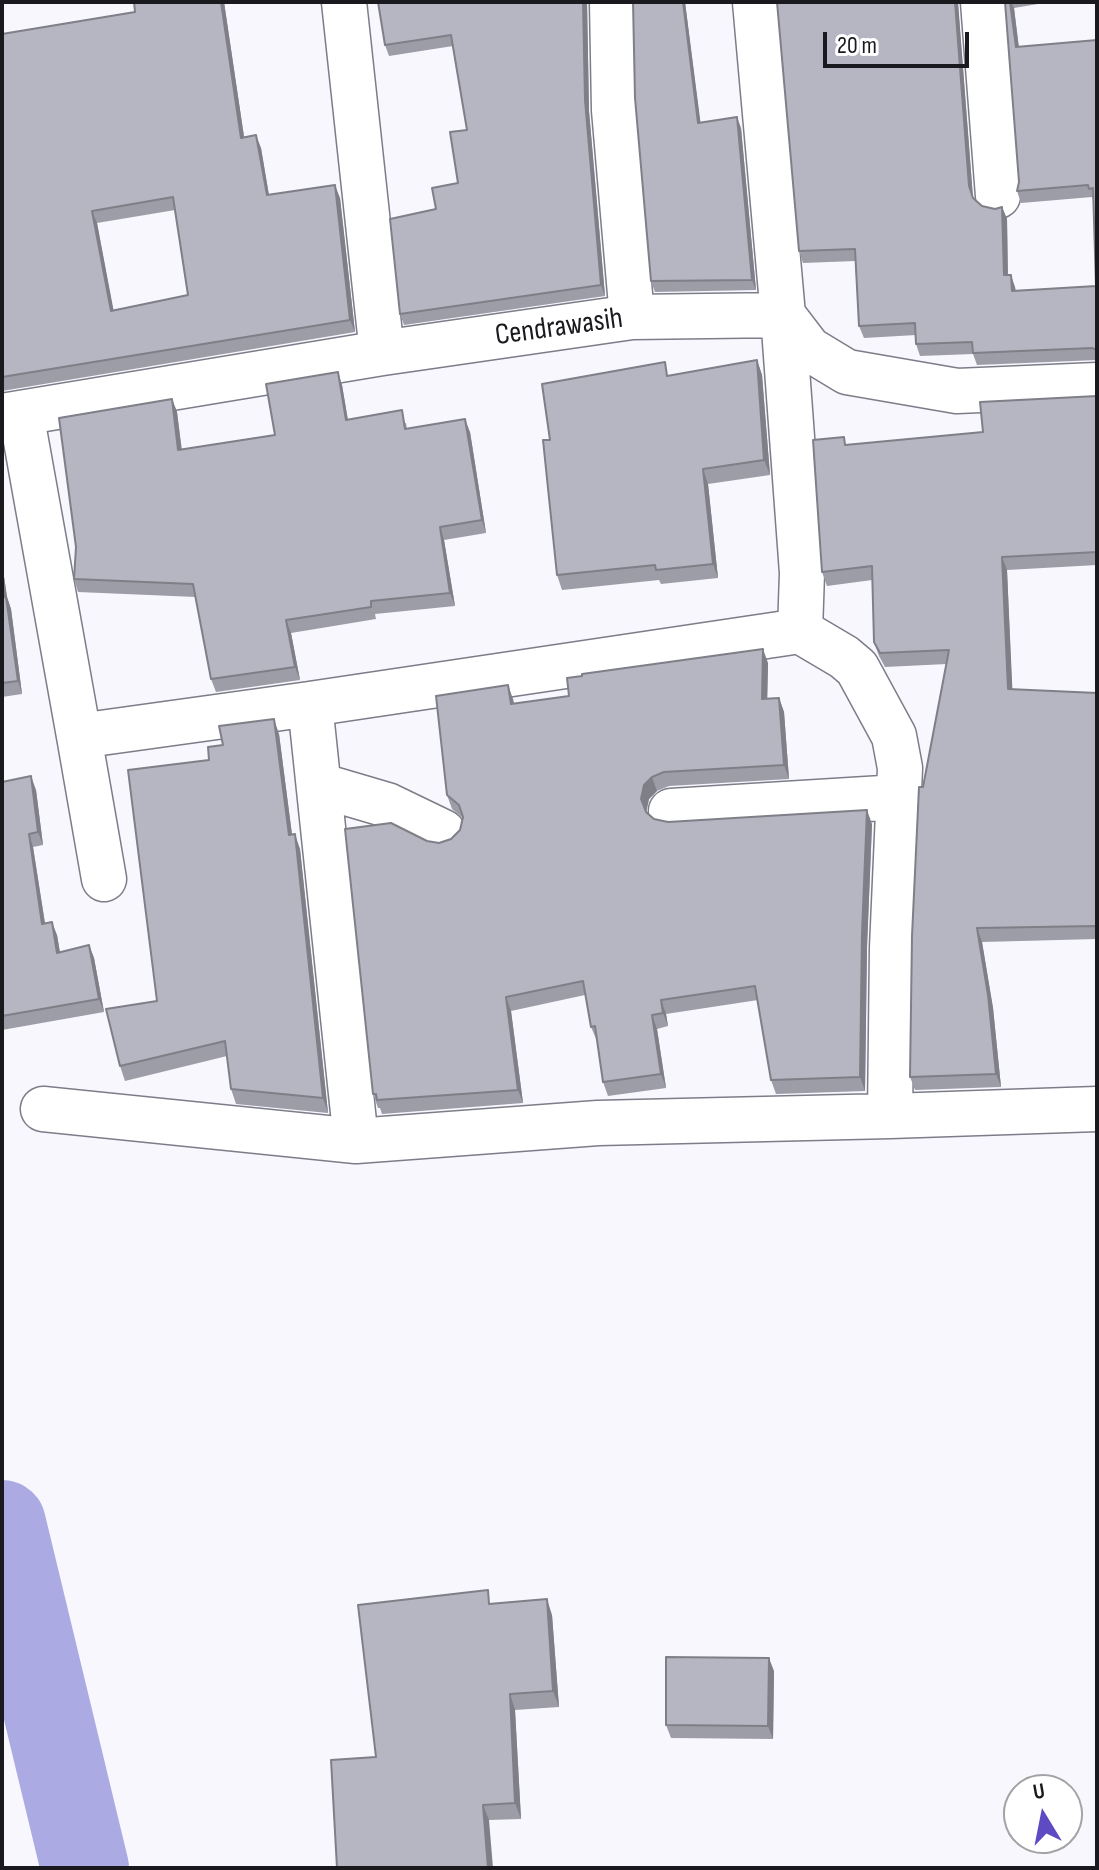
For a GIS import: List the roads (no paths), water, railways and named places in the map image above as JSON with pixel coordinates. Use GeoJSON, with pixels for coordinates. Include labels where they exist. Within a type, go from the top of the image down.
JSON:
{"type":"FeatureCollection","features":[{"type":"Feature","properties":{"kind":"street"},"geometry":{"type":"LineString","coordinates":[[344,2],[382,353]]}},
{"type":"Feature","properties":{"kind":"street"},"geometry":{"type":"LineString","coordinates":[[612,2],[614,110],[632,317]]}},
{"type":"Feature","properties":{"kind":"street"},"geometry":{"type":"LineString","coordinates":[[755,2],[802,573],[800,631]]}},
{"type":"Feature","properties":{"kind":"street"},"geometry":{"type":"LineString","coordinates":[[983,2],[998,196]]}},
{"type":"Feature","properties":{"kind":"street"},"geometry":{"type":"LineString","coordinates":[[783,315],[809,349],[847,372],[957,391],[1097,385]]}},
{"type":"Feature","properties":{"kind":"street","name":"Cendrawasih"},"geometry":{"type":"LineString","coordinates":[[11,414],[382,353],[632,317],[783,315]]}},
{"type":"Feature","properties":{"kind":"street"},"geometry":{"type":"LineString","coordinates":[[11,414],[79,736],[104,879]]}},
{"type":"Feature","properties":{"kind":"street"},"geometry":{"type":"LineString","coordinates":[[79,736],[800,631],[857,668],[894,736],[900,768],[892,948],[890,1116]]}},
{"type":"Feature","properties":{"kind":"street"},"geometry":{"type":"LineString","coordinates":[[310,704],[356,1141]]}},
{"type":"Feature","properties":{"kind":"street"},"geometry":{"type":"LineString","coordinates":[[319,785],[387,805],[443,832]]}},
{"type":"Feature","properties":{"kind":"street"},"geometry":{"type":"LineString","coordinates":[[671,811],[899,797]]}},
{"type":"Feature","properties":{"kind":"street"},"geometry":{"type":"LineString","coordinates":[[43,1109],[356,1141],[598,1123],[1097,1109]]}},
{"type":"Feature","properties":{"kind":"waterway"},"geometry":{"type":"LineString","coordinates":[[2,1524],[85,1868]]}}]}
